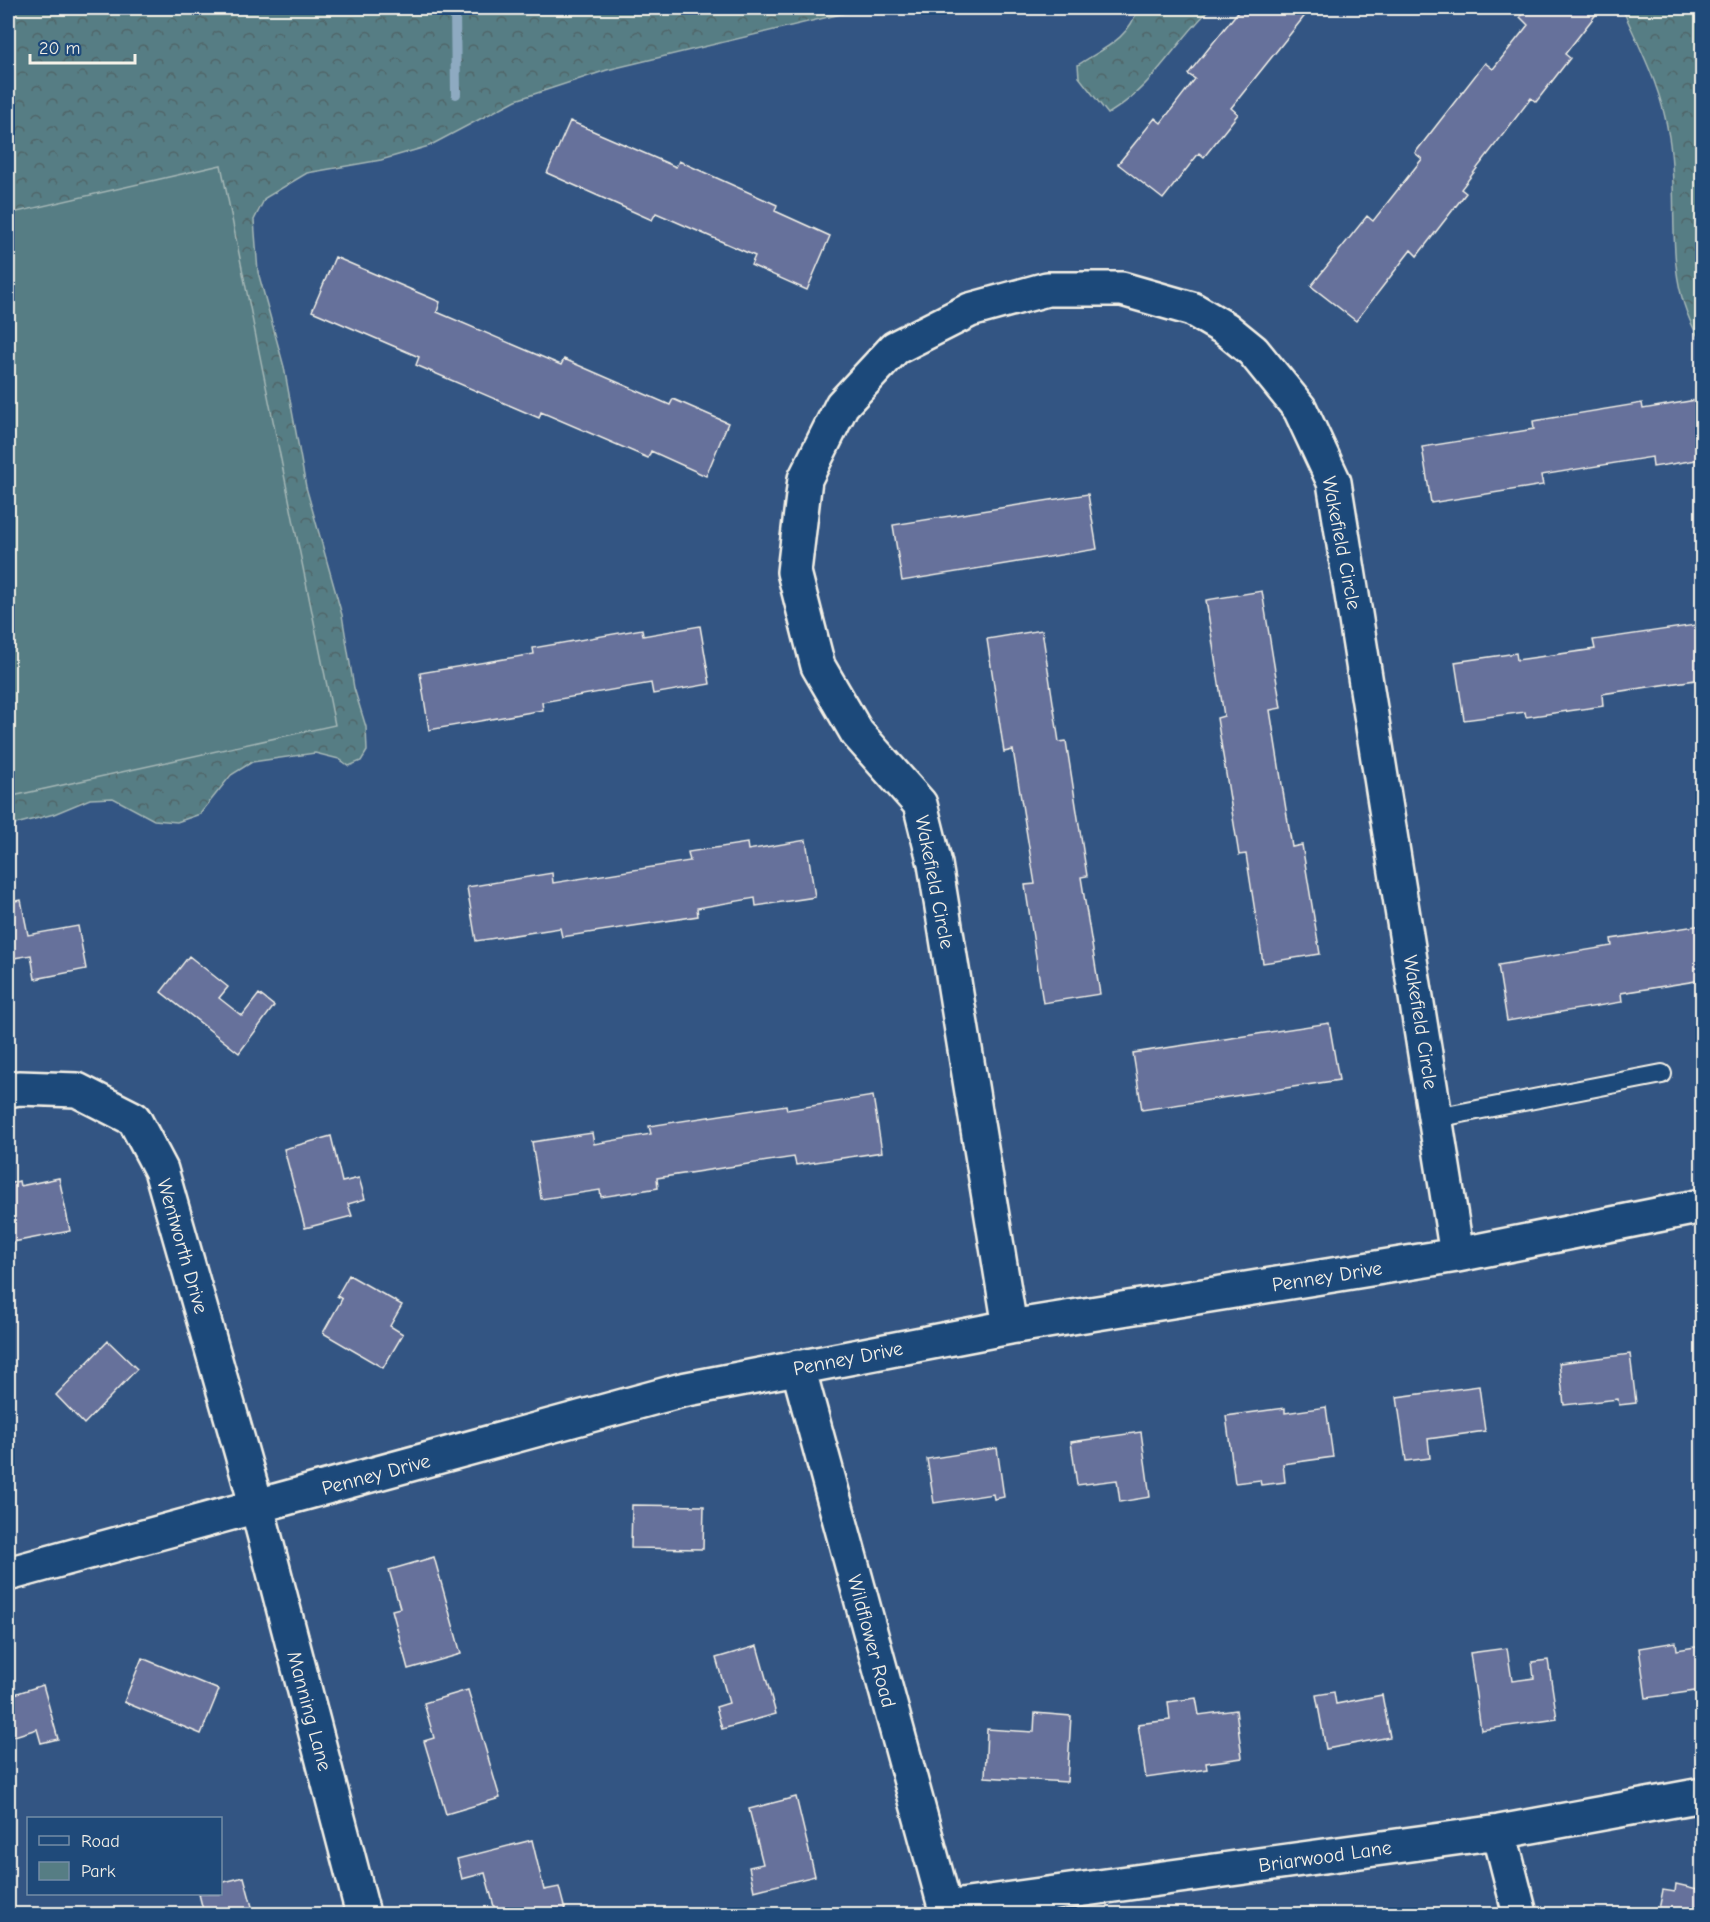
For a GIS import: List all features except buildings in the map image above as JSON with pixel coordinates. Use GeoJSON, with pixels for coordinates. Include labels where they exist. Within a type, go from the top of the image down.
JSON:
{"type":"FeatureCollection","features":[{"type":"Feature","properties":{"kind":"street","name":"Wakefield Circle"},"geometry":{"type":"LineString","coordinates":[[1010,1327],[935,864],[920,804],[857,733],[818,666],[794,572],[805,479],[842,405],[895,348],[970,310],[1047,289],[1122,289],[1191,309],[1226,329],[1253,351],[1300,409],[1334,482],[1457,1255]]}},
{"type":"Feature","properties":{"kind":"street","name":"Wentworth Drive"},"geometry":{"type":"LineString","coordinates":[[8,1090],[19,1088],[77,1090],[134,1119],[161,1170],[257,1507]]}},
{"type":"Feature","properties":{"kind":"street","name":"Penney Drive"},"geometry":{"type":"LineString","coordinates":[[8,1574],[682,1390],[1010,1327],[1457,1255],[1702,1206]]}},
{"type":"Feature","properties":{"kind":"street","name":"Wildflower Road"},"geometry":{"type":"LineString","coordinates":[[798,1367],[946,1911]]}},
{"type":"Feature","properties":{"kind":"street","name":"Manning Lane"},"geometry":{"type":"LineString","coordinates":[[257,1507],[363,1914]]}},
{"type":"Feature","properties":{"kind":"street","name":"Briarwood Lane"},"geometry":{"type":"LineString","coordinates":[[946,1911],[1499,1832],[1702,1795]]}},
{"type":"Feature","properties":{"kind":"street"},"geometry":{"type":"LineString","coordinates":[[1499,1832],[1520,1914]]}},
{"type":"Feature","properties":{"kind":"lane"},"geometry":{"type":"LineString","coordinates":[[1436,1118],[1662,1074]]}},
{"type":"Feature","properties":{"kind":"green space"},"geometry":{"type":"Polygon","coordinates":[[[8,8],[866,8],[607,70],[516,100],[429,146],[381,160],[307,173],[265,198],[254,220],[258,272],[284,367],[306,487],[342,615],[354,688],[366,727],[367,751],[361,761],[349,766],[339,759],[315,753],[252,762],[231,775],[200,814],[177,822],[154,820],[113,798],[90,799],[54,814],[8,826],[8,8]]]}},
{"type":"Feature","properties":{"kind":"green space"},"geometry":{"type":"Polygon","coordinates":[[[1138,8],[1211,8],[1139,90],[1108,114],[1079,77],[1078,65],[1122,35],[1134,19],[1138,8]]]}},
{"type":"Feature","properties":{"kind":"green space"},"geometry":{"type":"Polygon","coordinates":[[[1622,8],[1702,8],[1702,343],[1689,318],[1676,268],[1672,164],[1666,119],[1650,71],[1622,8]]]}},
{"type":"Feature","properties":{"kind":"green space"},"geometry":{"type":"Polygon","coordinates":[[[221,165],[335,725],[8,797],[8,214],[221,165]]]}},
{"type":"Feature","properties":{"kind":"waterway"},"geometry":{"type":"LineString","coordinates":[[455,8],[456,94]]}}]}
